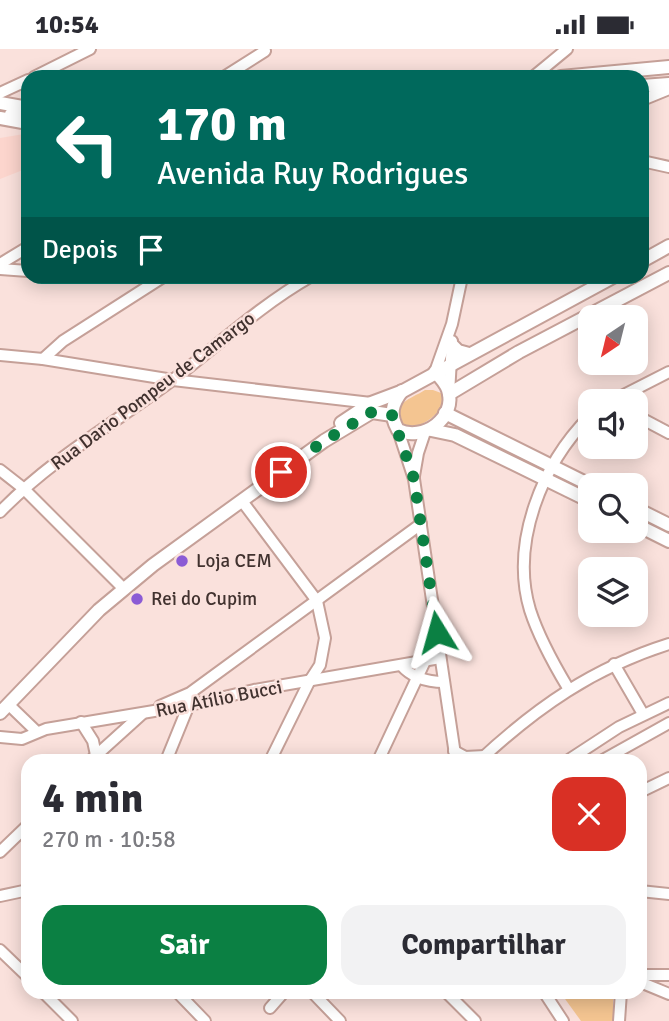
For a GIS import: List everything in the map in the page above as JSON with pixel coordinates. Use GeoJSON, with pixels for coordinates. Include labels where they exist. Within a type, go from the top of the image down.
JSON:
{"type":"FeatureCollection","features":[{"type":"Feature","properties":{"kind":"main road"},"geometry":{"type":"LineString","coordinates":[[637,70],[669,67]]}},
{"type":"Feature","properties":{"kind":"main road"},"geometry":{"type":"LineString","coordinates":[[649,88],[669,81]]}},
{"type":"Feature","properties":{"kind":"main road"},"geometry":{"type":"LineString","coordinates":[[4,105],[21,110]]}},
{"type":"Feature","properties":{"kind":"main road"},"geometry":{"type":"LineString","coordinates":[[0,115],[21,121]]}},
{"type":"Feature","properties":{"kind":"main road"},"geometry":{"type":"LineString","coordinates":[[649,257],[669,246]]}},
{"type":"Feature","properties":{"kind":"main road"},"geometry":{"type":"LineString","coordinates":[[649,284],[669,273]]}},
{"type":"Feature","properties":{"kind":"main road"},"geometry":{"type":"LineString","coordinates":[[324,441],[353,414],[372,403],[403,391],[600,284]]}},
{"type":"Feature","properties":{"kind":"main road"},"geometry":{"type":"LineString","coordinates":[[449,394],[519,352],[648,284]]}},
{"type":"Feature","properties":{"kind":"main road"},"geometry":{"type":"LineString","coordinates":[[452,345],[458,351],[468,354]]}},
{"type":"Feature","properties":{"kind":"main road"},"geometry":{"type":"LineString","coordinates":[[428,431],[445,413],[449,394],[435,372]]}},
{"type":"Feature","properties":{"kind":"main road"},"geometry":{"type":"LineString","coordinates":[[403,391],[394,402],[392,415],[398,430],[407,433],[428,431],[455,436],[578,495]]}},
{"type":"Feature","properties":{"kind":"main road"},"geometry":{"type":"LineString","coordinates":[[4,709],[122,589],[324,441],[372,412],[392,415]]}},
{"type":"Feature","properties":{"kind":"main road"},"geometry":{"type":"LineString","coordinates":[[445,413],[578,479]]}},
{"type":"Feature","properties":{"kind":"main road"},"geometry":{"type":"LineString","coordinates":[[648,514],[669,525]]}},
{"type":"Feature","properties":{"kind":"main road"},"geometry":{"type":"LineString","coordinates":[[648,530],[669,541]]}},
{"type":"Feature","properties":{"kind":"street"},"geometry":{"type":"LineString","coordinates":[[48,70],[90,49]]}},
{"type":"Feature","properties":{"kind":"street"},"geometry":{"type":"LineString","coordinates":[[542,70],[567,49]]}},
{"type":"Feature","properties":{"kind":"street"},"geometry":{"type":"LineString","coordinates":[[235,70],[265,51]]}},
{"type":"Feature","properties":{"kind":"street"},"geometry":{"type":"LineString","coordinates":[[649,75],[669,73]]}},
{"type":"Feature","properties":{"kind":"street"},"geometry":{"type":"LineString","coordinates":[[4,105],[5,91],[21,83]]}},
{"type":"Feature","properties":{"kind":"street"},"geometry":{"type":"LineString","coordinates":[[649,89],[669,89]]}},
{"type":"Feature","properties":{"kind":"street"},"geometry":{"type":"LineString","coordinates":[[0,115],[21,113]]}},
{"type":"Feature","properties":{"kind":"street"},"geometry":{"type":"LineString","coordinates":[[649,162],[669,167]]}},
{"type":"Feature","properties":{"kind":"street"},"geometry":{"type":"LineString","coordinates":[[0,266],[21,252]]}},
{"type":"Feature","properties":{"kind":"street"},"geometry":{"type":"LineString","coordinates":[[0,266],[21,270]]}},
{"type":"Feature","properties":{"kind":"street"},"geometry":{"type":"LineString","coordinates":[[43,359],[64,341],[152,284]]}},
{"type":"Feature","properties":{"kind":"street","name":"Rua Dario Pompeu de Camargo"},"geometry":{"type":"LineString","coordinates":[[0,512],[23,488],[173,380],[229,334],[299,284]]}},
{"type":"Feature","properties":{"kind":"street"},"geometry":{"type":"LineString","coordinates":[[435,372],[452,324],[461,284]]}},
{"type":"Feature","properties":{"kind":"street"},"geometry":{"type":"LineString","coordinates":[[449,394],[452,324]]}},
{"type":"Feature","properties":{"kind":"street"},"geometry":{"type":"LineString","coordinates":[[0,355],[43,359],[173,380],[372,403]]}},
{"type":"Feature","properties":{"kind":"street"},"geometry":{"type":"LineString","coordinates":[[636,389],[669,372]]}},
{"type":"Feature","properties":{"kind":"street"},"geometry":{"type":"LineString","coordinates":[[334,399],[353,414]]}},
{"type":"Feature","properties":{"kind":"street"},"geometry":{"type":"LineString","coordinates":[[648,422],[669,433]]}},
{"type":"Feature","properties":{"kind":"street"},"geometry":{"type":"LineString","coordinates":[[398,430],[414,479],[455,754]]}},
{"type":"Feature","properties":{"kind":"street"},"geometry":{"type":"LineString","coordinates":[[568,688],[550,659],[537,630],[529,608],[525,583],[527,534],[534,508],[553,466],[578,430]]}},
{"type":"Feature","properties":{"kind":"street"},"geometry":{"type":"LineString","coordinates":[[414,479],[418,453],[428,431]]}},
{"type":"Feature","properties":{"kind":"street"},"geometry":{"type":"LineString","coordinates":[[0,470],[23,488],[122,589]]}},
{"type":"Feature","properties":{"kind":"street"},"geometry":{"type":"LineString","coordinates":[[242,501],[317,601],[324,632],[320,665],[273,754]]}},
{"type":"Feature","properties":{"kind":"street"},"geometry":{"type":"LineString","coordinates":[[97,754],[143,713],[190,693],[421,524]]}},
{"type":"Feature","properties":{"kind":"street"},"geometry":{"type":"LineString","coordinates":[[487,754],[568,688],[614,664],[669,644]]}},
{"type":"Feature","properties":{"kind":"street","name":"Rua Atílio Bucci"},"geometry":{"type":"LineString","coordinates":[[0,737],[22,739],[37,732],[81,722],[190,705],[254,690],[440,658]]}},
{"type":"Feature","properties":{"kind":"street"},"geometry":{"type":"LineString","coordinates":[[381,754],[425,661]]}},
{"type":"Feature","properties":{"kind":"street"},"geometry":{"type":"LineString","coordinates":[[614,664],[643,714]]}},
{"type":"Feature","properties":{"kind":"street"},"geometry":{"type":"LineString","coordinates":[[401,665],[417,677],[444,683]]}},
{"type":"Feature","properties":{"kind":"street"},"geometry":{"type":"LineString","coordinates":[[169,754],[190,705],[190,693]]}},
{"type":"Feature","properties":{"kind":"street"},"geometry":{"type":"LineString","coordinates":[[578,754],[643,714],[669,703]]}},
{"type":"Feature","properties":{"kind":"street"},"geometry":{"type":"LineString","coordinates":[[4,709],[37,732]]}},
{"type":"Feature","properties":{"kind":"street"},"geometry":{"type":"LineString","coordinates":[[81,722],[93,741],[93,754]]}},
{"type":"Feature","properties":{"kind":"street"},"geometry":{"type":"LineString","coordinates":[[614,754],[668,725]]}},
{"type":"Feature","properties":{"kind":"street"},"geometry":{"type":"LineString","coordinates":[[647,789],[669,778]]}},
{"type":"Feature","properties":{"kind":"street"},"geometry":{"type":"LineString","coordinates":[[0,852],[21,832]]}},
{"type":"Feature","properties":{"kind":"street"},"geometry":{"type":"LineString","coordinates":[[1,895],[21,891]]}},
{"type":"Feature","properties":{"kind":"street"},"geometry":{"type":"LineString","coordinates":[[647,892],[669,894]]}},
{"type":"Feature","properties":{"kind":"street"},"geometry":{"type":"LineString","coordinates":[[0,950],[21,970]]}},
{"type":"Feature","properties":{"kind":"street"},"geometry":{"type":"LineString","coordinates":[[647,975],[669,975]]}},
{"type":"Feature","properties":{"kind":"street"},"geometry":{"type":"LineString","coordinates":[[647,985],[669,993]]}},
{"type":"Feature","properties":{"kind":"street"},"geometry":{"type":"LineString","coordinates":[[50,999],[72,1021]]}},
{"type":"Feature","properties":{"kind":"street"},"geometry":{"type":"LineString","coordinates":[[184,999],[205,1021]]}},
{"type":"Feature","properties":{"kind":"street"},"geometry":{"type":"LineString","coordinates":[[270,1007],[277,999]]}},
{"type":"Feature","properties":{"kind":"street"},"geometry":{"type":"LineString","coordinates":[[319,999],[340,1021]]}},
{"type":"Feature","properties":{"kind":"street"},"geometry":{"type":"LineString","coordinates":[[453,999],[475,1021]]}},
{"type":"Feature","properties":{"kind":"street"},"geometry":{"type":"LineString","coordinates":[[549,999],[563,1021]]}},
{"type":"Feature","properties":{"kind":"street"},"geometry":{"type":"LineString","coordinates":[[619,1021],[621,999]]}},
{"type":"Feature","properties":{"kind":"shaded area"},"geometry":{"type":"Polygon","coordinates":[[[21,134],[21,171],[0,179],[0,138],[21,134]]]}},
{"type":"Feature","properties":{"kind":"shaded area"},"geometry":{"type":"Polygon","coordinates":[[[425,390],[441,393],[445,402],[438,412],[412,429],[398,423],[401,406],[425,390]]]}},
{"type":"Feature","properties":{"kind":"shaded area"},"geometry":{"type":"Polygon","coordinates":[[[565,999],[613,999],[613,1021],[581,1021],[565,999]]]}},
{"type":"Feature","properties":{"kind":"place","name":"Loja CEM"},"geometry":{"type":"Point","coordinates":[182,561]}},
{"type":"Feature","properties":{"kind":"place","name":"Rei do Cupim"},"geometry":{"type":"Point","coordinates":[137,599]}},
{"type":"Feature","properties":{"kind":"route"},"geometry":{"type":"LineString","coordinates":[[281,472],[324,441],[372,412],[392,415],[414,479],[437,632]]}}]}
